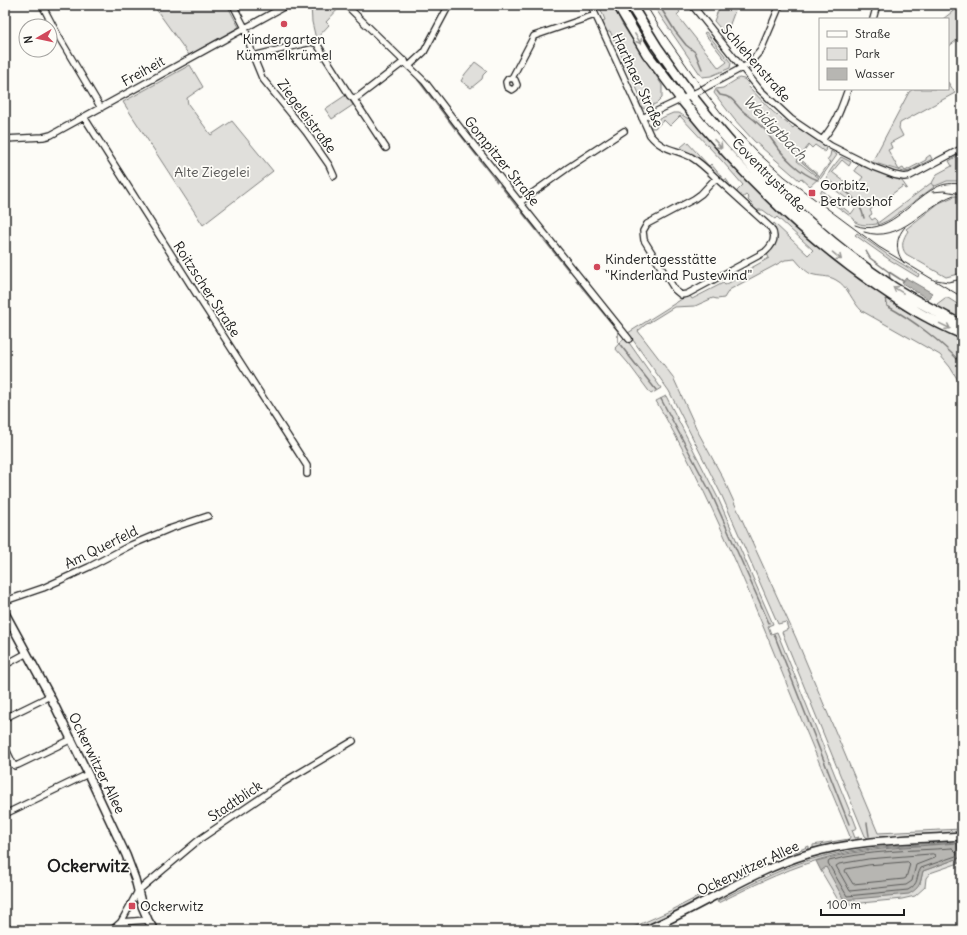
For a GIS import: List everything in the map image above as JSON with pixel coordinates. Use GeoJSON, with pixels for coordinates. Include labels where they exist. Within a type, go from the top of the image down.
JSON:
{"type":"FeatureCollection","features":[{"type":"Feature","properties":{"kind":"main road","name":"Coventrystraße"},"geometry":{"type":"LineString","coordinates":[[618,5],[647,54],[681,99],[715,141],[784,211],[844,262],[928,318],[962,334]]}},
{"type":"Feature","properties":{"kind":"main road","name":"Coventrystraße"},"geometry":{"type":"LineString","coordinates":[[631,5],[656,47],[691,95],[722,134],[751,166],[796,209],[850,255],[893,287],[932,310],[962,325]]}},
{"type":"Feature","properties":{"kind":"street"},"geometry":{"type":"LineString","coordinates":[[42,5],[60,39],[101,108]]}},
{"type":"Feature","properties":{"kind":"street","name":"Ziegeleistraße"},"geometry":{"type":"LineString","coordinates":[[233,5],[245,28],[253,56],[262,78],[306,132],[329,165],[334,176]]}},
{"type":"Feature","properties":{"kind":"street","name":"Freiheit"},"geometry":{"type":"LineString","coordinates":[[5,139],[47,136],[58,132],[287,5]]}},
{"type":"Feature","properties":{"kind":"street","name":"Gompitzer Straße"},"geometry":{"type":"LineString","coordinates":[[348,5],[425,82],[629,339]]}},
{"type":"Feature","properties":{"kind":"street"},"geometry":{"type":"LineString","coordinates":[[410,66],[424,52],[449,5]]}},
{"type":"Feature","properties":{"kind":"street","name":"Harthaer Straße"},"geometry":{"type":"LineString","coordinates":[[591,5],[650,135],[661,146],[691,157],[700,162],[771,228],[773,232],[774,239],[772,245],[766,252],[687,294],[681,295],[675,290],[644,240],[643,231],[648,224],[701,194],[716,178]]}},
{"type":"Feature","properties":{"kind":"street","name":"Schlehenstraße"},"geometry":{"type":"LineString","coordinates":[[692,5],[760,90],[791,119],[838,150],[873,168],[904,177],[910,176],[959,150]]}},
{"type":"Feature","properties":{"kind":"street"},"geometry":{"type":"LineString","coordinates":[[642,118],[742,69],[753,61],[761,50],[780,5]]}},
{"type":"Feature","properties":{"kind":"street"},"geometry":{"type":"LineString","coordinates":[[873,18],[878,5]]}},
{"type":"Feature","properties":{"kind":"street"},"geometry":{"type":"LineString","coordinates":[[512,78],[534,36],[595,15]]}},
{"type":"Feature","properties":{"kind":"street"},"geometry":{"type":"LineString","coordinates":[[253,56],[311,42],[317,44],[350,96],[354,98],[386,148]]}},
{"type":"Feature","properties":{"kind":"street"},"geometry":{"type":"LineString","coordinates":[[354,98],[358,97],[405,61]]}},
{"type":"Feature","properties":{"kind":"street"},"geometry":{"type":"LineString","coordinates":[[822,140],[833,127],[838,118],[848,90]]}},
{"type":"Feature","properties":{"kind":"street","name":"Roitzscher Straße"},"geometry":{"type":"LineString","coordinates":[[84,117],[307,466],[307,474]]}},
{"type":"Feature","properties":{"kind":"street"},"geometry":{"type":"LineString","coordinates":[[520,202],[569,167],[624,132]]}},
{"type":"Feature","properties":{"kind":"street","name":"Am Querfeld"},"geometry":{"type":"LineString","coordinates":[[5,601],[43,588],[89,567],[131,545],[169,529],[208,516]]}},
{"type":"Feature","properties":{"kind":"street","name":"Ockerwitzer Allee"},"geometry":{"type":"LineString","coordinates":[[5,613],[50,696],[126,854],[148,920],[154,930]]}},
{"type":"Feature","properties":{"kind":"street"},"geometry":{"type":"LineString","coordinates":[[5,665],[27,654]]}},
{"type":"Feature","properties":{"kind":"street"},"geometry":{"type":"LineString","coordinates":[[5,718],[50,696]]}},
{"type":"Feature","properties":{"kind":"street"},"geometry":{"type":"LineString","coordinates":[[5,747],[15,766],[72,740]]}},
{"type":"Feature","properties":{"kind":"street","name":"Stadtblick"},"geometry":{"type":"LineString","coordinates":[[138,891],[200,840],[284,782],[353,742]]}},
{"type":"Feature","properties":{"kind":"street"},"geometry":{"type":"LineString","coordinates":[[5,814],[88,774]]}},
{"type":"Feature","properties":{"kind":"street","name":"Ockerwitzer Allee"},"geometry":{"type":"LineString","coordinates":[[646,930],[677,916],[766,870],[808,854],[834,847],[864,842],[961,837]]}},
{"type":"Feature","properties":{"kind":"street"},"geometry":{"type":"LineString","coordinates":[[112,930],[121,922],[138,891]]}},
{"type":"Feature","properties":{"kind":"street"},"geometry":{"type":"LineString","coordinates":[[121,922],[148,920]]}},
{"type":"Feature","properties":{"kind":"green space"},"geometry":{"type":"Polygon","coordinates":[[[153,5],[227,5],[239,27],[189,55],[153,5]]]}},
{"type":"Feature","properties":{"kind":"green space"},"geometry":{"type":"Polygon","coordinates":[[[311,5],[341,6],[326,22],[329,25],[316,39],[312,22],[311,5]]]}},
{"type":"Feature","properties":{"kind":"green space"},"geometry":{"type":"Polygon","coordinates":[[[599,5],[613,5],[622,24],[662,85],[662,98],[657,103],[645,109],[641,107],[639,102],[642,100],[610,31],[606,33],[601,22],[605,20],[599,5]]]}},
{"type":"Feature","properties":{"kind":"green space"},"geometry":{"type":"Polygon","coordinates":[[[653,5],[675,5],[680,12],[677,15],[719,68],[727,62],[704,33],[706,32],[731,63],[730,68],[711,76],[702,77],[653,5]]]}},
{"type":"Feature","properties":{"kind":"green space"},"geometry":{"type":"Polygon","coordinates":[[[720,5],[737,5],[726,35],[714,21],[720,5]]]}},
{"type":"Feature","properties":{"kind":"green space"},"geometry":{"type":"Polygon","coordinates":[[[962,5],[962,36],[949,46],[949,18],[944,18],[962,5]]]}},
{"type":"Feature","properties":{"kind":"green space"},"geometry":{"type":"Polygon","coordinates":[[[475,62],[487,71],[483,75],[482,79],[471,88],[461,81],[475,62]]]}},
{"type":"Feature","properties":{"kind":"green space","name":"Alte Ziegelei"},"geometry":{"type":"Polygon","coordinates":[[[190,65],[203,87],[187,98],[188,104],[211,135],[232,121],[273,171],[203,225],[123,102],[190,65]]]}},
{"type":"Feature","properties":{"kind":"green space"},"geometry":{"type":"Polygon","coordinates":[[[739,78],[744,79],[749,84],[747,85],[772,111],[793,128],[795,126],[826,146],[825,152],[815,145],[812,148],[809,145],[799,158],[820,176],[830,162],[827,160],[831,151],[837,155],[821,178],[798,159],[797,161],[819,178],[810,186],[801,178],[799,180],[754,141],[734,119],[714,93],[716,89],[723,88],[739,78]]]}},
{"type":"Feature","properties":{"kind":"green space"},"geometry":{"type":"Polygon","coordinates":[[[949,84],[955,93],[900,123],[899,128],[903,136],[890,143],[892,148],[888,150],[899,170],[903,168],[905,171],[926,160],[926,158],[930,155],[932,159],[910,171],[904,172],[872,162],[909,92],[912,90],[949,90],[949,84]]]}},
{"type":"Feature","properties":{"kind":"green space"},"geometry":{"type":"Polygon","coordinates":[[[346,95],[353,105],[332,119],[325,109],[346,95]]]}},
{"type":"Feature","properties":{"kind":"green space"},"geometry":{"type":"Polygon","coordinates":[[[673,113],[679,113],[687,118],[693,119],[712,142],[903,306],[902,309],[909,312],[910,311],[962,338],[962,387],[950,367],[940,355],[862,311],[844,286],[833,278],[811,274],[795,259],[785,260],[729,290],[724,298],[713,298],[695,306],[674,307],[638,331],[673,377],[698,432],[723,478],[796,638],[878,833],[962,829],[962,833],[869,839],[865,836],[782,632],[788,629],[786,622],[778,624],[722,496],[669,391],[628,333],[685,297],[690,296],[692,299],[723,283],[725,285],[736,279],[735,277],[769,258],[767,254],[773,248],[777,237],[775,229],[772,226],[774,223],[808,255],[813,250],[777,217],[775,219],[763,210],[757,211],[746,195],[742,198],[737,193],[743,185],[680,116],[670,126],[664,120],[655,128],[651,128],[650,125],[652,122],[673,113]]]}},
{"type":"Feature","properties":{"kind":"green space"},"geometry":{"type":"Polygon","coordinates":[[[687,142],[709,166],[711,164],[724,180],[726,179],[732,188],[706,164],[682,150],[681,147],[687,142]]]}},
{"type":"Feature","properties":{"kind":"green space"},"geometry":{"type":"Polygon","coordinates":[[[962,153],[962,181],[947,181],[935,186],[932,183],[937,174],[952,166],[949,161],[962,153]]]}},
{"type":"Feature","properties":{"kind":"green space"},"geometry":{"type":"Polygon","coordinates":[[[841,157],[851,162],[849,166],[842,160],[832,172],[854,189],[863,177],[855,171],[859,165],[902,181],[907,188],[905,189],[903,186],[870,210],[872,214],[869,216],[872,220],[875,218],[878,221],[877,224],[863,225],[855,222],[854,219],[820,194],[822,190],[851,214],[857,206],[827,184],[827,177],[829,173],[841,157]]]}},
{"type":"Feature","properties":{"kind":"green space"},"geometry":{"type":"Polygon","coordinates":[[[931,183],[934,187],[889,220],[878,225],[879,222],[931,183]]]}},
{"type":"Feature","properties":{"kind":"green space"},"geometry":{"type":"Polygon","coordinates":[[[955,196],[962,196],[962,273],[946,277],[906,254],[903,248],[903,242],[908,231],[906,229],[939,203],[955,196]]]}},
{"type":"Feature","properties":{"kind":"green space"},"geometry":{"type":"Polygon","coordinates":[[[857,233],[892,258],[919,274],[918,277],[890,260],[855,235],[857,233]]]}},
{"type":"Feature","properties":{"kind":"green space"},"geometry":{"type":"Polygon","coordinates":[[[945,298],[948,298],[962,307],[962,322],[937,308],[937,304],[945,298]]]}},
{"type":"Feature","properties":{"kind":"green space"},"geometry":{"type":"Polygon","coordinates":[[[625,337],[661,388],[651,394],[615,348],[625,337]]]}},
{"type":"Feature","properties":{"kind":"green space"},"geometry":{"type":"Polygon","coordinates":[[[666,396],[718,498],[773,624],[768,626],[771,634],[777,632],[850,812],[849,815],[852,815],[857,828],[852,830],[855,838],[859,837],[857,840],[815,849],[813,848],[813,845],[849,839],[850,837],[729,547],[695,473],[656,401],[666,396]]]}},
{"type":"Feature","properties":{"kind":"green space"},"geometry":{"type":"Polygon","coordinates":[[[958,842],[962,846],[958,850],[957,843],[881,848],[836,855],[805,864],[761,882],[718,903],[717,901],[785,869],[827,855],[902,845],[958,842]]]}},
{"type":"Feature","properties":{"kind":"green space"},"geometry":{"type":"Polygon","coordinates":[[[809,846],[809,850],[806,852],[674,914],[638,930],[627,930],[672,910],[729,881],[809,846]]]}},
{"type":"Feature","properties":{"kind":"green space"},"geometry":{"type":"Polygon","coordinates":[[[962,857],[962,862],[930,873],[926,878],[925,887],[915,896],[902,899],[841,905],[821,871],[825,867],[920,884],[923,871],[962,857]]]}},
{"type":"Feature","properties":{"kind":"water"},"geometry":{"type":"Polygon","coordinates":[[[906,278],[932,293],[928,299],[902,283],[906,278]]]}},
{"type":"Feature","properties":{"kind":"water"},"geometry":{"type":"Polygon","coordinates":[[[957,843],[958,849],[962,850],[962,857],[923,871],[918,887],[909,894],[844,900],[826,867],[821,871],[816,861],[851,853],[957,843]]]}},
{"type":"Feature","properties":{"kind":"waterway","name":"Weidigtbach"},"geometry":{"type":"LineString","coordinates":[[659,5],[675,31],[686,45],[695,52],[702,69]]}},
{"type":"Feature","properties":{"kind":"waterway"},"geometry":{"type":"LineString","coordinates":[[418,80],[456,130]]}},
{"type":"Feature","properties":{"kind":"waterway","name":"Weidigtbach"},"geometry":{"type":"LineString","coordinates":[[717,91],[720,95],[732,99],[764,129],[776,146],[792,164],[818,180]]}},
{"type":"Feature","properties":{"kind":"waterway"},"geometry":{"type":"LineString","coordinates":[[459,133],[477,156]]}},
{"type":"Feature","properties":{"kind":"waterway"},"geometry":{"type":"LineString","coordinates":[[479,159],[497,182]]}},
{"type":"Feature","properties":{"kind":"waterway","name":"Weidigtbach"},"geometry":{"type":"LineString","coordinates":[[825,180],[838,186],[849,194],[859,205],[864,218]]}},
{"type":"Feature","properties":{"kind":"waterway"},"geometry":{"type":"LineString","coordinates":[[500,185],[518,208]]}},
{"type":"Feature","properties":{"kind":"waterway"},"geometry":{"type":"LineString","coordinates":[[521,211],[569,271]]}},
{"type":"Feature","properties":{"kind":"waterway","name":"Weidigtbach"},"geometry":{"type":"LineString","coordinates":[[866,251],[870,258],[889,272],[890,279]]}},
{"type":"Feature","properties":{"kind":"waterway"},"geometry":{"type":"LineString","coordinates":[[889,272],[903,281]]}},
{"type":"Feature","properties":{"kind":"waterway"},"geometry":{"type":"LineString","coordinates":[[576,280],[618,331],[618,342],[656,390]]}},
{"type":"Feature","properties":{"kind":"waterway","name":"Weidigtbach"},"geometry":{"type":"LineString","coordinates":[[886,297],[887,306],[927,332],[962,364]]}},
{"type":"Feature","properties":{"kind":"waterway"},"geometry":{"type":"LineString","coordinates":[[661,399],[712,495],[769,623]]}},
{"type":"Feature","properties":{"kind":"waterway"},"geometry":{"type":"LineString","coordinates":[[774,634],[849,824]]}},
{"type":"Feature","properties":{"kind":"waterway"},"geometry":{"type":"LineString","coordinates":[[867,823],[869,836]]}},
{"type":"Feature","properties":{"kind":"tram line"},"geometry":{"type":"LineString","coordinates":[[646,5],[658,25],[708,96],[725,118],[757,152],[785,177],[879,247],[962,297]]}},
{"type":"Feature","properties":{"kind":"tram line"},"geometry":{"type":"LineString","coordinates":[[855,225],[866,228],[877,227],[897,216],[935,188],[948,184],[962,184]]}},
{"type":"Feature","properties":{"kind":"tram line"},"geometry":{"type":"LineString","coordinates":[[932,192],[944,191],[962,194]]}},
{"type":"Feature","properties":{"kind":"tram line"},"geometry":{"type":"LineString","coordinates":[[864,232],[877,234],[889,233],[901,228],[943,200],[954,195]]}},
{"type":"Feature","properties":{"kind":"tram line"},"geometry":{"type":"LineString","coordinates":[[904,263],[899,254],[897,245],[899,236],[905,227]]}},
{"type":"Feature","properties":{"kind":"tram line"},"geometry":{"type":"LineString","coordinates":[[936,280],[948,282],[962,279]]}},
{"type":"Feature","properties":{"kind":"place","name":"Kindergarten Kümmelkrümel"},"geometry":{"type":"Point","coordinates":[284,24]}},
{"type":"Feature","properties":{"kind":"place","name":"Gorbitz, Betriebshof"},"geometry":{"type":"Point","coordinates":[812,193]}},
{"type":"Feature","properties":{"kind":"place","name":"Kindertagesstätte \"Kinderland Pustewind\""},"geometry":{"type":"Point","coordinates":[597,267]}},
{"type":"Feature","properties":{"kind":"place","name":"Ockerwitz"},"geometry":{"type":"Point","coordinates":[132,906]}},
{"type":"Feature","properties":{"kind":"district","name":"Ockerwitz"},"geometry":{"type":"Point","coordinates":[88,866]}}]}
